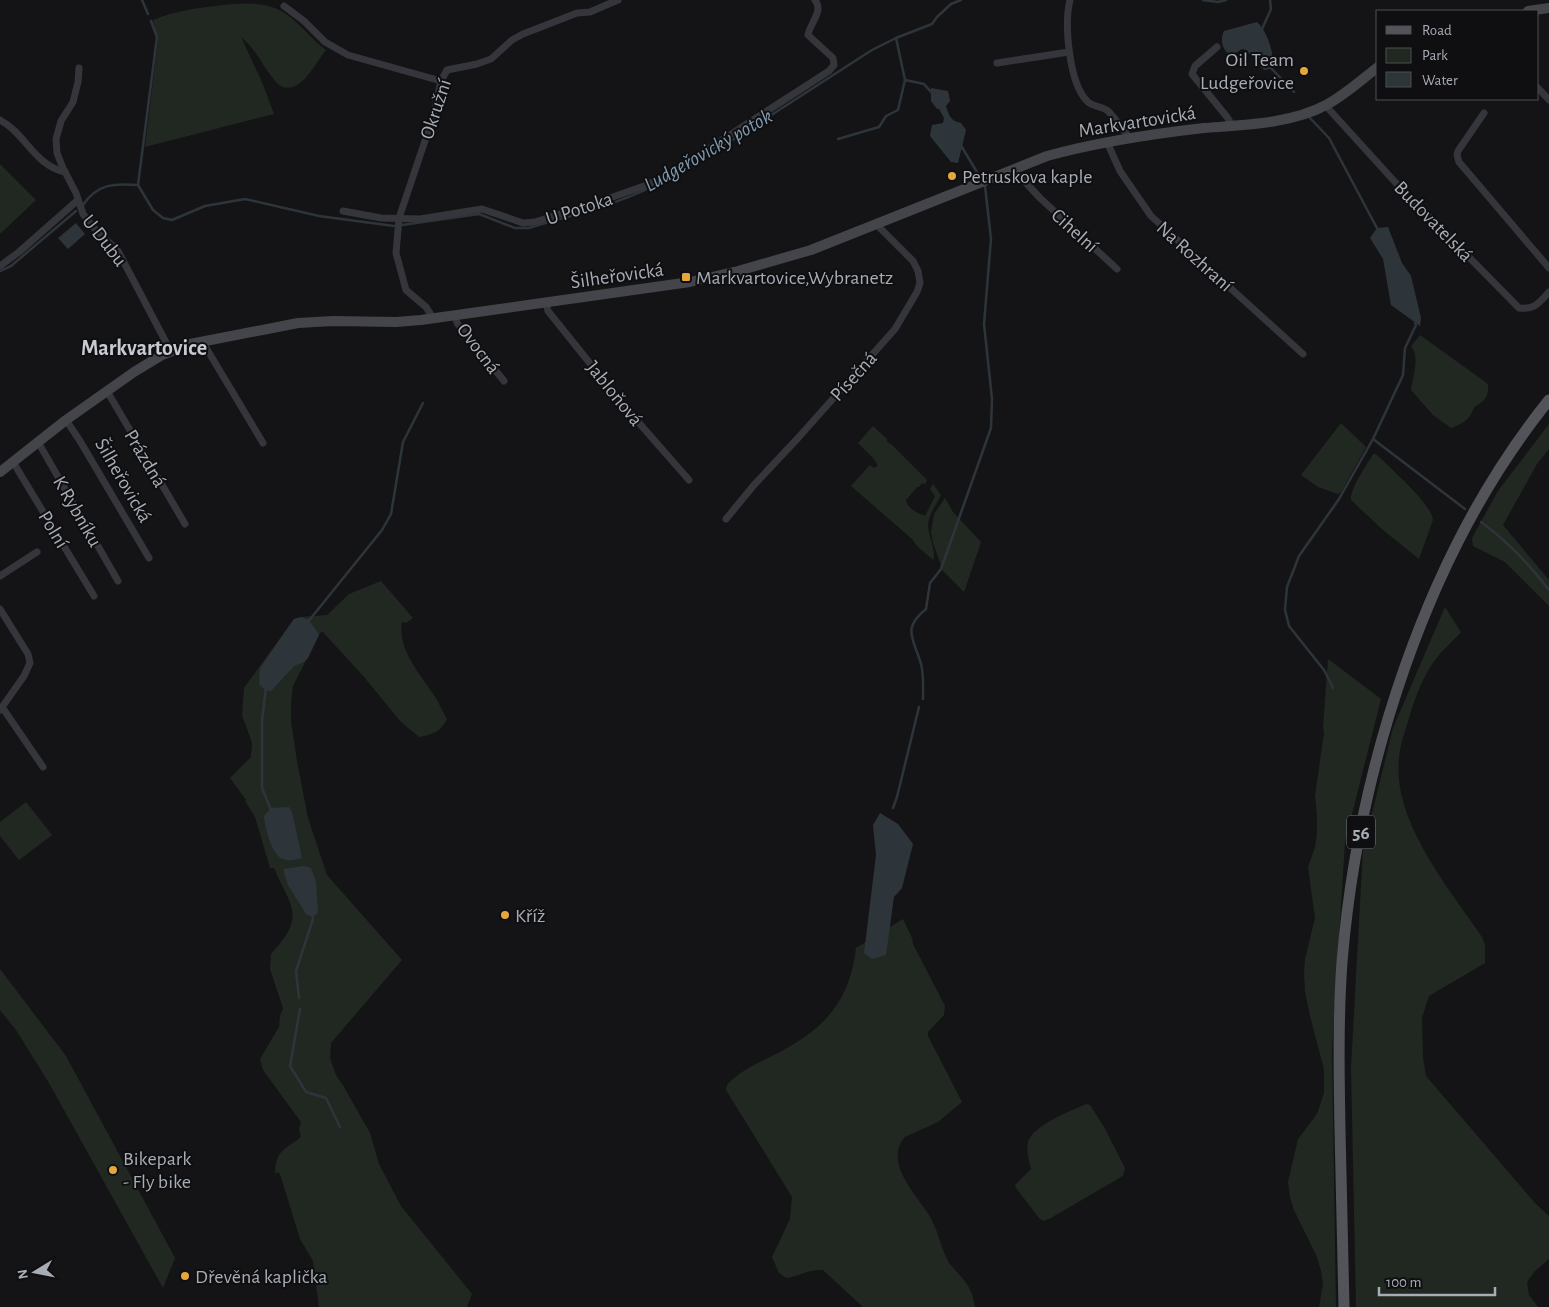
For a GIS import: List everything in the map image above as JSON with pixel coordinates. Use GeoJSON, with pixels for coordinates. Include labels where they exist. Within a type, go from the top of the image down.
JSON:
{"type":"FeatureCollection","features":[{"type":"Feature","properties":{"kind":"main road","name":"56"},"geometry":{"type":"LineString","coordinates":[[1344,1307],[1339,1063],[1342,964],[1353,872],[1373,776],[1411,652],[1439,581],[1491,481],[1514,446],[1549,400]]}},
{"type":"Feature","properties":{"kind":"street","name":"Okružní"},"geometry":{"type":"LineString","coordinates":[[434,318],[426,307],[406,290],[396,253],[399,218],[433,117],[441,81],[447,70],[491,59],[512,40],[523,34],[577,13],[590,12],[618,0]]}},
{"type":"Feature","properties":{"kind":"street","name":"U Potoka"},"geometry":{"type":"LineString","coordinates":[[343,211],[381,218],[420,219],[482,209],[523,223],[535,222],[562,215],[647,185],[680,168],[829,71],[834,65],[833,58],[808,35],[809,28],[818,12],[818,3],[815,0]]}},
{"type":"Feature","properties":{"kind":"street"},"geometry":{"type":"LineString","coordinates":[[1070,0],[1067,10],[1069,52],[1081,92],[1088,103],[1107,110],[1130,138]]}},
{"type":"Feature","properties":{"kind":"street"},"geometry":{"type":"LineString","coordinates":[[284,6],[304,21],[325,42],[348,55],[441,81]]}},
{"type":"Feature","properties":{"kind":"street"},"geometry":{"type":"LineString","coordinates":[[1535,10],[1549,8]]}},
{"type":"Feature","properties":{"kind":"street","name":"Markvartovická"},"geometry":{"type":"LineString","coordinates":[[1217,47],[1195,66],[1192,74],[1233,127]]}},
{"type":"Feature","properties":{"kind":"street"},"geometry":{"type":"LineString","coordinates":[[997,63],[1069,52]]}},
{"type":"Feature","properties":{"kind":"street","name":"U Dubu"},"geometry":{"type":"LineString","coordinates":[[79,68],[73,102],[61,121],[56,138],[57,153],[76,193],[83,214],[93,227],[118,251],[170,350]]}},
{"type":"Feature","properties":{"kind":"street","name":"Markvartovická"},"geometry":{"type":"LineString","coordinates":[[1047,156],[1130,138],[1281,120],[1326,106],[1376,68]]}},
{"type":"Feature","properties":{"kind":"street"},"geometry":{"type":"LineString","coordinates":[[1539,89],[1549,100]]}},
{"type":"Feature","properties":{"kind":"street","name":"Budovatelská"},"geometry":{"type":"LineString","coordinates":[[1326,106],[1519,308],[1527,309],[1538,304],[1549,292]]}},
{"type":"Feature","properties":{"kind":"street"},"geometry":{"type":"LineString","coordinates":[[1484,112],[1460,146],[1457,155],[1459,162],[1549,268]]}},
{"type":"Feature","properties":{"kind":"street"},"geometry":{"type":"LineString","coordinates":[[0,120],[10,125],[47,165],[55,170],[65,172]]}},
{"type":"Feature","properties":{"kind":"street","name":"Na Rozhraní"},"geometry":{"type":"LineString","coordinates":[[1107,142],[1120,171],[1151,216],[1303,354]]}},
{"type":"Feature","properties":{"kind":"street","name":"Šilheřovická"},"geometry":{"type":"LineString","coordinates":[[0,472],[66,420],[170,350],[202,341],[298,323],[333,321],[396,322],[690,282],[738,271],[811,250],[1047,156]]}},
{"type":"Feature","properties":{"kind":"street","name":"Cihelní"},"geometry":{"type":"LineString","coordinates":[[1013,169],[1035,194],[1117,269]]}},
{"type":"Feature","properties":{"kind":"street"},"geometry":{"type":"LineString","coordinates":[[0,266],[19,252],[78,200]]}},
{"type":"Feature","properties":{"kind":"street","name":"Písečná"},"geometry":{"type":"LineString","coordinates":[[726,519],[754,485],[895,330],[917,292],[920,283],[918,270],[913,261],[876,224]]}},
{"type":"Feature","properties":{"kind":"street","name":"Jabloňová"},"geometry":{"type":"LineString","coordinates":[[546,302],[548,311],[625,407],[689,480]]}},
{"type":"Feature","properties":{"kind":"street","name":"Ovocná"},"geometry":{"type":"LineString","coordinates":[[455,315],[457,323],[504,381]]}},
{"type":"Feature","properties":{"kind":"street"},"geometry":{"type":"LineString","coordinates":[[202,341],[263,443]]}},
{"type":"Feature","properties":{"kind":"street","name":"Prázdná"},"geometry":{"type":"LineString","coordinates":[[107,391],[185,524]]}},
{"type":"Feature","properties":{"kind":"street","name":"Šilheřovická"},"geometry":{"type":"LineString","coordinates":[[66,420],[80,440],[149,558]]}},
{"type":"Feature","properties":{"kind":"street","name":"K Rybníku"},"geometry":{"type":"LineString","coordinates":[[38,442],[118,581]]}},
{"type":"Feature","properties":{"kind":"street","name":"Polní"},"geometry":{"type":"LineString","coordinates":[[13,462],[94,596]]}},
{"type":"Feature","properties":{"kind":"street"},"geometry":{"type":"LineString","coordinates":[[0,576],[37,552]]}},
{"type":"Feature","properties":{"kind":"street"},"geometry":{"type":"LineString","coordinates":[[0,609],[28,654],[30,663],[24,676],[1,708],[42,766]]}},
{"type":"Feature","properties":{"kind":"green space"},"geometry":{"type":"Polygon","coordinates":[[[260,4],[285,13],[326,50],[300,83],[290,88],[285,88],[277,83],[252,48],[241,37],[262,82],[274,114],[145,147],[158,40],[153,20],[203,7],[260,4]]]}},
{"type":"Feature","properties":{"kind":"green space"},"geometry":{"type":"Polygon","coordinates":[[[0,164],[36,200],[0,234],[0,164]]]}},
{"type":"Feature","properties":{"kind":"green space"},"geometry":{"type":"Polygon","coordinates":[[[1420,335],[1488,384],[1488,392],[1484,401],[1474,407],[1471,415],[1466,420],[1451,428],[1433,415],[1411,390],[1415,356],[1411,346],[1420,335]]]}},
{"type":"Feature","properties":{"kind":"green space"},"geometry":{"type":"Polygon","coordinates":[[[1341,423],[1366,447],[1341,492],[1338,494],[1318,487],[1301,475],[1341,423]]]}},
{"type":"Feature","properties":{"kind":"green space"},"geometry":{"type":"Polygon","coordinates":[[[1549,424],[1549,449],[1537,464],[1503,525],[1549,580],[1549,606],[1505,562],[1473,546],[1472,538],[1498,491],[1549,424]]]}},
{"type":"Feature","properties":{"kind":"green space"},"geometry":{"type":"Polygon","coordinates":[[[873,426],[927,480],[925,484],[922,483],[917,487],[906,500],[911,508],[925,516],[935,496],[930,489],[933,484],[941,495],[931,513],[928,525],[934,553],[933,560],[912,539],[851,486],[870,465],[874,468],[878,466],[874,459],[858,443],[873,426]]]}},
{"type":"Feature","properties":{"kind":"green space"},"geometry":{"type":"Polygon","coordinates":[[[1373,454],[1376,454],[1409,486],[1431,513],[1433,520],[1419,559],[1383,530],[1351,500],[1353,489],[1373,454]]]}},
{"type":"Feature","properties":{"kind":"green space"},"geometry":{"type":"Polygon","coordinates":[[[945,498],[953,512],[981,542],[964,592],[943,571],[933,543],[931,532],[934,514],[945,498]]]}},
{"type":"Feature","properties":{"kind":"green space"},"geometry":{"type":"Polygon","coordinates":[[[381,581],[413,618],[406,623],[402,622],[403,643],[412,662],[436,698],[447,719],[442,727],[435,732],[419,737],[401,722],[364,677],[322,631],[293,686],[291,721],[297,761],[308,818],[327,875],[402,960],[331,1043],[330,1058],[337,1077],[370,1133],[379,1164],[401,1206],[472,1294],[467,1307],[319,1307],[313,1261],[300,1239],[280,1174],[277,1172],[275,1174],[279,1155],[301,1137],[299,1130],[301,1122],[263,1070],[260,1059],[279,1027],[283,1008],[270,969],[271,954],[289,930],[292,912],[290,903],[274,868],[270,868],[255,817],[246,800],[230,778],[251,757],[252,743],[242,715],[244,688],[294,619],[327,615],[349,594],[381,581]]]}},
{"type":"Feature","properties":{"kind":"green space"},"geometry":{"type":"Polygon","coordinates":[[[1445,607],[1461,632],[1434,662],[1418,691],[1400,748],[1399,782],[1404,806],[1413,829],[1439,875],[1482,937],[1485,945],[1485,963],[1429,996],[1422,1018],[1423,1057],[1426,1076],[1535,1203],[1549,1216],[1549,1259],[1534,1272],[1527,1282],[1529,1295],[1538,1307],[1356,1307],[1351,1067],[1363,850],[1393,728],[1445,607]]]}},
{"type":"Feature","properties":{"kind":"green space"},"geometry":{"type":"Polygon","coordinates":[[[1328,659],[1381,699],[1345,842],[1332,1050],[1336,1307],[1319,1307],[1323,1284],[1321,1271],[1317,1257],[1294,1210],[1288,1182],[1298,1139],[1317,1114],[1324,1093],[1324,1069],[1310,1016],[1304,973],[1305,959],[1315,918],[1308,867],[1317,834],[1315,796],[1324,733],[1328,659]]]}},
{"type":"Feature","properties":{"kind":"green space"},"geometry":{"type":"Polygon","coordinates":[[[26,802],[52,835],[19,860],[0,836],[0,822],[26,802]]]}},
{"type":"Feature","properties":{"kind":"green space"},"geometry":{"type":"Polygon","coordinates":[[[903,919],[913,944],[945,1006],[944,1015],[928,1032],[928,1036],[962,1102],[938,1122],[905,1137],[899,1146],[899,1167],[910,1188],[932,1220],[948,1261],[969,1288],[975,1307],[863,1307],[823,1270],[786,1278],[779,1273],[772,1257],[790,1219],[792,1197],[726,1090],[727,1085],[738,1075],[793,1045],[820,1024],[831,1012],[848,984],[856,948],[903,919]]]}},
{"type":"Feature","properties":{"kind":"green space","name":"Bikepark - Fly bike"},"geometry":{"type":"Polygon","coordinates":[[[0,969],[66,1056],[175,1258],[163,1288],[49,1083],[16,1030],[0,1010],[0,969]]]}},
{"type":"Feature","properties":{"kind":"green space"},"geometry":{"type":"Polygon","coordinates":[[[1086,1104],[1090,1105],[1104,1127],[1125,1168],[1123,1176],[1043,1221],[1015,1185],[1031,1169],[1028,1142],[1031,1136],[1045,1124],[1086,1104]]]}},
{"type":"Feature","properties":{"kind":"water"},"geometry":{"type":"Polygon","coordinates":[[[1257,22],[1264,31],[1272,51],[1270,69],[1264,70],[1246,50],[1242,49],[1234,54],[1229,54],[1222,44],[1224,31],[1257,22]]]}},
{"type":"Feature","properties":{"kind":"water"},"geometry":{"type":"Polygon","coordinates":[[[931,88],[948,91],[950,101],[946,106],[948,113],[953,119],[961,123],[966,130],[958,163],[951,162],[930,136],[932,125],[943,123],[944,118],[931,101],[931,88]]]}},
{"type":"Feature","properties":{"kind":"water"},"geometry":{"type":"Polygon","coordinates":[[[76,223],[85,234],[68,249],[58,238],[76,223]]]}},
{"type":"Feature","properties":{"kind":"water"},"geometry":{"type":"Polygon","coordinates":[[[1388,227],[1402,263],[1411,276],[1421,318],[1420,326],[1391,305],[1383,259],[1370,238],[1377,228],[1388,227]]]}},
{"type":"Feature","properties":{"kind":"water"},"geometry":{"type":"Polygon","coordinates":[[[301,617],[309,620],[319,635],[308,658],[294,666],[271,691],[265,690],[259,684],[260,668],[294,619],[301,617]]]}},
{"type":"Feature","properties":{"kind":"water"},"geometry":{"type":"Polygon","coordinates":[[[289,807],[292,812],[302,858],[285,860],[275,852],[269,840],[264,816],[271,808],[289,807]]]}},
{"type":"Feature","properties":{"kind":"water"},"geometry":{"type":"Polygon","coordinates":[[[880,813],[898,824],[913,844],[902,888],[894,897],[886,955],[872,959],[864,953],[876,855],[873,825],[880,813]]]}},
{"type":"Feature","properties":{"kind":"water"},"geometry":{"type":"Polygon","coordinates":[[[304,866],[311,868],[316,882],[318,912],[316,915],[310,916],[306,914],[288,885],[283,869],[304,866]]]}},
{"type":"Feature","properties":{"kind":"waterway"},"geometry":{"type":"LineString","coordinates":[[142,0],[148,14]]}},
{"type":"Feature","properties":{"kind":"waterway","name":"Ludgeřovický potok"},"geometry":{"type":"LineString","coordinates":[[677,173],[731,141],[872,50],[932,24],[951,4],[961,0]]}},
{"type":"Feature","properties":{"kind":"waterway"},"geometry":{"type":"LineString","coordinates":[[1203,0],[1218,2],[1226,0]]}},
{"type":"Feature","properties":{"kind":"waterway"},"geometry":{"type":"LineString","coordinates":[[1262,29],[1271,9],[1270,0]]}},
{"type":"Feature","properties":{"kind":"waterway"},"geometry":{"type":"LineString","coordinates":[[138,185],[157,37],[151,21]]}},
{"type":"Feature","properties":{"kind":"waterway"},"geometry":{"type":"LineString","coordinates":[[896,38],[905,80],[924,84],[931,92]]}},
{"type":"Feature","properties":{"kind":"waterway"},"geometry":{"type":"LineString","coordinates":[[1269,66],[1294,92]]}},
{"type":"Feature","properties":{"kind":"waterway"},"geometry":{"type":"LineString","coordinates":[[838,139],[879,127],[886,116],[898,110],[905,80]]}},
{"type":"Feature","properties":{"kind":"waterway"},"geometry":{"type":"LineString","coordinates":[[1310,118],[1329,138],[1378,230]]}},
{"type":"Feature","properties":{"kind":"waterway"},"geometry":{"type":"LineString","coordinates":[[960,144],[980,177]]}},
{"type":"Feature","properties":{"kind":"waterway","name":"Ludgeřovický potok"},"geometry":{"type":"LineString","coordinates":[[402,225],[479,214],[515,228],[529,228],[618,201],[668,178]]}},
{"type":"Feature","properties":{"kind":"waterway","name":"Ludgeřovický potok"},"geometry":{"type":"LineString","coordinates":[[83,205],[94,193],[107,186],[121,184],[138,185],[153,210],[163,218],[172,220],[205,206],[245,199],[319,216],[394,226]]}},
{"type":"Feature","properties":{"kind":"waterway"},"geometry":{"type":"LineString","coordinates":[[923,699],[922,668],[913,641],[912,629],[918,616],[926,609],[930,583],[941,569],[991,428],[992,399],[984,324],[991,239],[985,186]]}},
{"type":"Feature","properties":{"kind":"waterway","name":"Ludgeřovický potok"},"geometry":{"type":"LineString","coordinates":[[0,271],[11,266],[76,211]]}},
{"type":"Feature","properties":{"kind":"waterway"},"geometry":{"type":"LineString","coordinates":[[1333,688],[1324,670],[1289,626],[1285,610],[1287,587],[1299,556],[1339,499],[1373,439],[1403,375],[1405,348],[1416,325],[1415,323]]}},
{"type":"Feature","properties":{"kind":"waterway"},"geometry":{"type":"LineString","coordinates":[[307,623],[382,530],[391,514],[403,442],[423,403]]}},
{"type":"Feature","properties":{"kind":"waterway"},"geometry":{"type":"LineString","coordinates":[[1373,439],[1465,509]]}},
{"type":"Feature","properties":{"kind":"waterway"},"geometry":{"type":"LineString","coordinates":[[1481,522],[1518,554],[1549,590]]}},
{"type":"Feature","properties":{"kind":"waterway"},"geometry":{"type":"LineString","coordinates":[[266,687],[262,721],[262,788],[271,810]]}},
{"type":"Feature","properties":{"kind":"waterway"},"geometry":{"type":"LineString","coordinates":[[893,808],[919,707]]}},
{"type":"Feature","properties":{"kind":"waterway"},"geometry":{"type":"LineString","coordinates":[[299,998],[296,971],[313,919],[312,913]]}},
{"type":"Feature","properties":{"kind":"waterway"},"geometry":{"type":"LineString","coordinates":[[300,1009],[290,1066],[306,1092],[326,1098],[340,1127]]}},
{"type":"Feature","properties":{"kind":"place","name":"Oil Team Ludgeřovice"},"geometry":{"type":"Point","coordinates":[1304,71]}},
{"type":"Feature","properties":{"kind":"place","name":"Petruskova kaple"},"geometry":{"type":"Point","coordinates":[952,176]}},
{"type":"Feature","properties":{"kind":"place","name":"Markvartovice,Wybranetz"},"geometry":{"type":"Point","coordinates":[686,277]}},
{"type":"Feature","properties":{"kind":"place","name":"Kříž"},"geometry":{"type":"Point","coordinates":[505,915]}},
{"type":"Feature","properties":{"kind":"place","name":"Bikepark - Fly bike"},"geometry":{"type":"Point","coordinates":[113,1170]}},
{"type":"Feature","properties":{"kind":"place","name":"Dřevěná kaplička"},"geometry":{"type":"Point","coordinates":[185,1276]}},
{"type":"Feature","properties":{"kind":"district","name":"Markvartovice"},"geometry":{"type":"Point","coordinates":[144,347]}}]}
